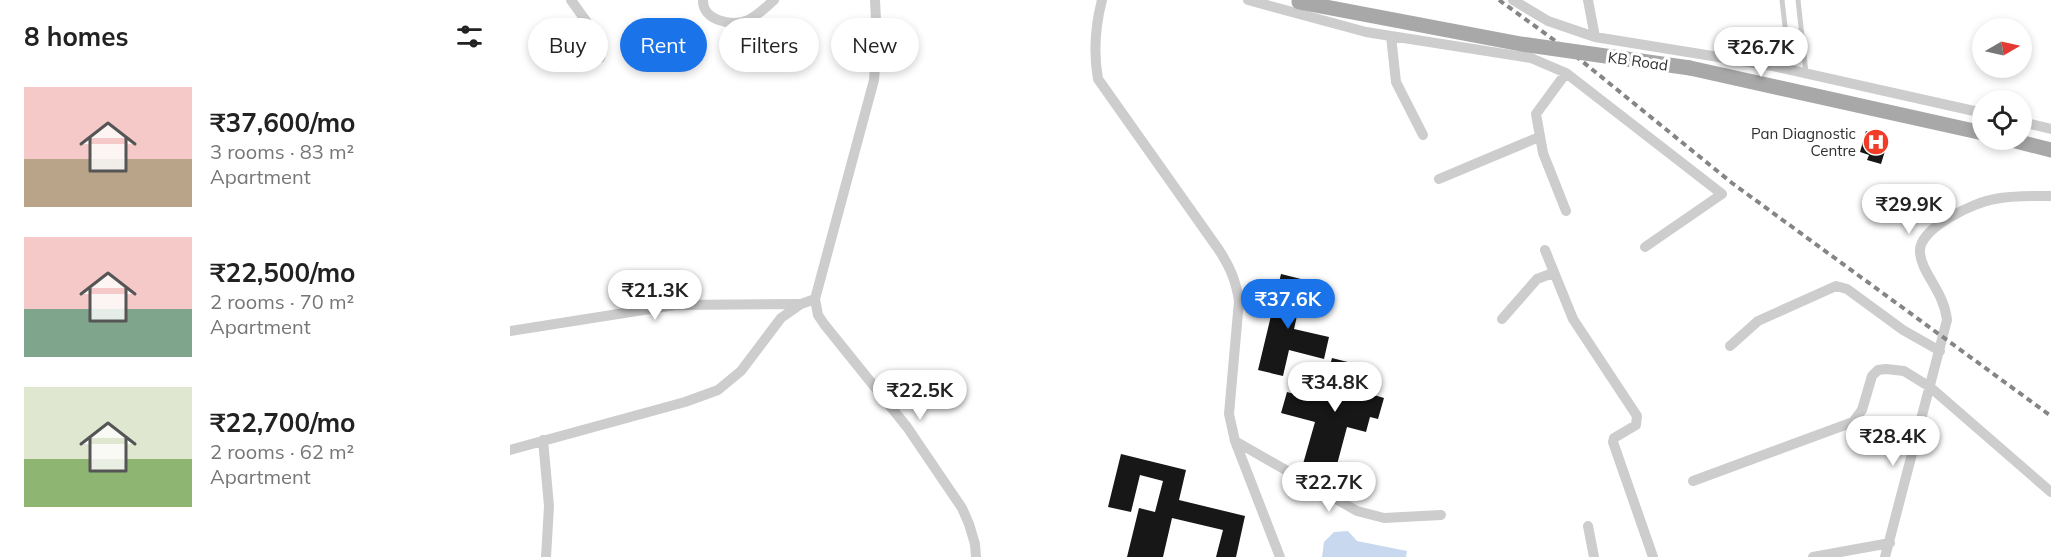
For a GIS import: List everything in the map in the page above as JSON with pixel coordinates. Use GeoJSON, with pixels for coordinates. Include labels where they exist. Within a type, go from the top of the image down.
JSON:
{"type":"FeatureCollection","features":[{"type":"Feature","properties":{"kind":"main road","name":"KB Road"},"geometry":{"type":"LineString","coordinates":[[1292,0],[1329,9],[1521,44],[1690,68],[1972,131]]}},
{"type":"Feature","properties":{"kind":"main road"},"geometry":{"type":"LineString","coordinates":[[2032,145],[2051,150]]}},
{"type":"Feature","properties":{"kind":"street"},"geometry":{"type":"LineString","coordinates":[[571,0],[584,18]]}},
{"type":"Feature","properties":{"kind":"street"},"geometry":{"type":"LineString","coordinates":[[703,0],[705,11],[711,18],[738,22],[751,19],[774,0]]}},
{"type":"Feature","properties":{"kind":"street"},"geometry":{"type":"LineString","coordinates":[[875,0],[877,41],[873,88],[815,299],[818,315],[824,324],[901,419],[962,508],[975,544],[976,557]]}},
{"type":"Feature","properties":{"kind":"street"},"geometry":{"type":"LineString","coordinates":[[1102,0],[1095,31],[1094,50],[1098,79],[1219,250],[1237,284],[1239,301],[1229,414],[1235,441],[1280,557]]}},
{"type":"Feature","properties":{"kind":"street"},"geometry":{"type":"LineString","coordinates":[[1248,0],[1366,32],[1531,58],[1566,73],[1722,194],[1644,247]]}},
{"type":"Feature","properties":{"kind":"street"},"geometry":{"type":"LineString","coordinates":[[1512,0],[1548,21],[1595,37],[1790,70],[1972,111]]}},
{"type":"Feature","properties":{"kind":"street"},"geometry":{"type":"LineString","coordinates":[[1588,0],[1595,37]]}},
{"type":"Feature","properties":{"kind":"street"},"geometry":{"type":"LineString","coordinates":[[1391,36],[1396,81],[1423,135]]}},
{"type":"Feature","properties":{"kind":"street"},"geometry":{"type":"LineString","coordinates":[[1566,73],[1557,88],[1537,109],[1536,114],[1539,137],[1548,167],[1566,211]]}},
{"type":"Feature","properties":{"kind":"street"},"geometry":{"type":"LineString","coordinates":[[2032,124],[2051,129]]}},
{"type":"Feature","properties":{"kind":"street"},"geometry":{"type":"LineString","coordinates":[[1438,179],[1539,137]]}},
{"type":"Feature","properties":{"kind":"street"},"geometry":{"type":"LineString","coordinates":[[1885,557],[1947,320],[1940,292],[1923,264],[1920,253],[1924,237],[1934,228],[1980,203],[2013,197],[2051,196]]}},
{"type":"Feature","properties":{"kind":"street"},"geometry":{"type":"LineString","coordinates":[[1545,250],[1573,319],[1637,416],[1636,424],[1614,438],[1613,442],[1653,557]]}},
{"type":"Feature","properties":{"kind":"street"},"geometry":{"type":"LineString","coordinates":[[1502,319],[1537,279],[1553,273]]}},
{"type":"Feature","properties":{"kind":"street"},"geometry":{"type":"LineString","coordinates":[[1730,346],[1758,321],[1836,286],[1847,289],[1903,330],[1940,351]]}},
{"type":"Feature","properties":{"kind":"street"},"geometry":{"type":"LineString","coordinates":[[510,450],[685,402],[718,390],[741,371],[781,318],[801,304],[815,299]]}},
{"type":"Feature","properties":{"kind":"street"},"geometry":{"type":"LineString","coordinates":[[510,331],[675,305],[801,304]]}},
{"type":"Feature","properties":{"kind":"street"},"geometry":{"type":"LineString","coordinates":[[1693,481],[1853,423],[1863,410],[1872,376],[1878,370],[1894,368],[1904,371],[1930,387],[2051,492]]}},
{"type":"Feature","properties":{"kind":"street"},"geometry":{"type":"LineString","coordinates":[[543,440],[549,506],[546,557]]}},
{"type":"Feature","properties":{"kind":"street"},"geometry":{"type":"LineString","coordinates":[[1235,441],[1358,512],[1384,518],[1441,515]]}},
{"type":"Feature","properties":{"kind":"street"},"geometry":{"type":"LineString","coordinates":[[1588,526],[1594,557]]}},
{"type":"Feature","properties":{"kind":"street"},"geometry":{"type":"LineString","coordinates":[[1813,557],[1890,543]]}},
{"type":"Feature","properties":{"kind":"lane"},"geometry":{"type":"LineString","coordinates":[[1782,0],[1790,70]]}},
{"type":"Feature","properties":{"kind":"lane"},"geometry":{"type":"LineString","coordinates":[[1797,0],[1806,74]]}},
{"type":"Feature","properties":{"kind":"lane"},"geometry":{"type":"LineString","coordinates":[[1785,27],[1800,24]]}},
{"type":"Feature","properties":{"kind":"water"},"geometry":{"type":"Polygon","coordinates":[[[1348,531],[1357,541],[1407,551],[1406,557],[1322,557],[1324,542],[1334,532],[1348,531]]]}},
{"type":"Feature","properties":{"kind":"building"},"geometry":{"type":"Polygon","coordinates":[[[1866,131],[1889,138],[1881,164],[1867,160],[1869,155],[1860,152],[1866,131]]]}},
{"type":"Feature","properties":{"kind":"building"},"geometry":{"type":"Polygon","coordinates":[[[1281,274],[1305,280],[1294,329],[1329,337],[1324,359],[1289,350],[1283,376],[1258,370],[1281,274]]]}},
{"type":"Feature","properties":{"kind":"building"},"geometry":{"type":"Polygon","coordinates":[[[1332,358],[1367,367],[1361,391],[1384,398],[1378,419],[1370,417],[1366,432],[1347,427],[1335,472],[1303,464],[1315,422],[1281,413],[1287,392],[1321,401],[1332,358]]]}},
{"type":"Feature","properties":{"kind":"building"},"geometry":{"type":"Polygon","coordinates":[[[1121,454],[1186,470],[1179,500],[1245,516],[1236,557],[1216,557],[1223,530],[1172,518],[1163,557],[1127,557],[1139,508],[1155,512],[1163,481],[1140,475],[1131,512],[1108,507],[1121,454]]]}},
{"type":"Feature","properties":{"kind":"railway"},"geometry":{"type":"LineString","coordinates":[[1499,0],[1572,53],[1732,183],[2051,416]]}},
{"type":"Feature","properties":{"kind":"place","name":"Pan Diagnostic Centre"},"geometry":{"type":"Point","coordinates":[1876,142]}}]}
